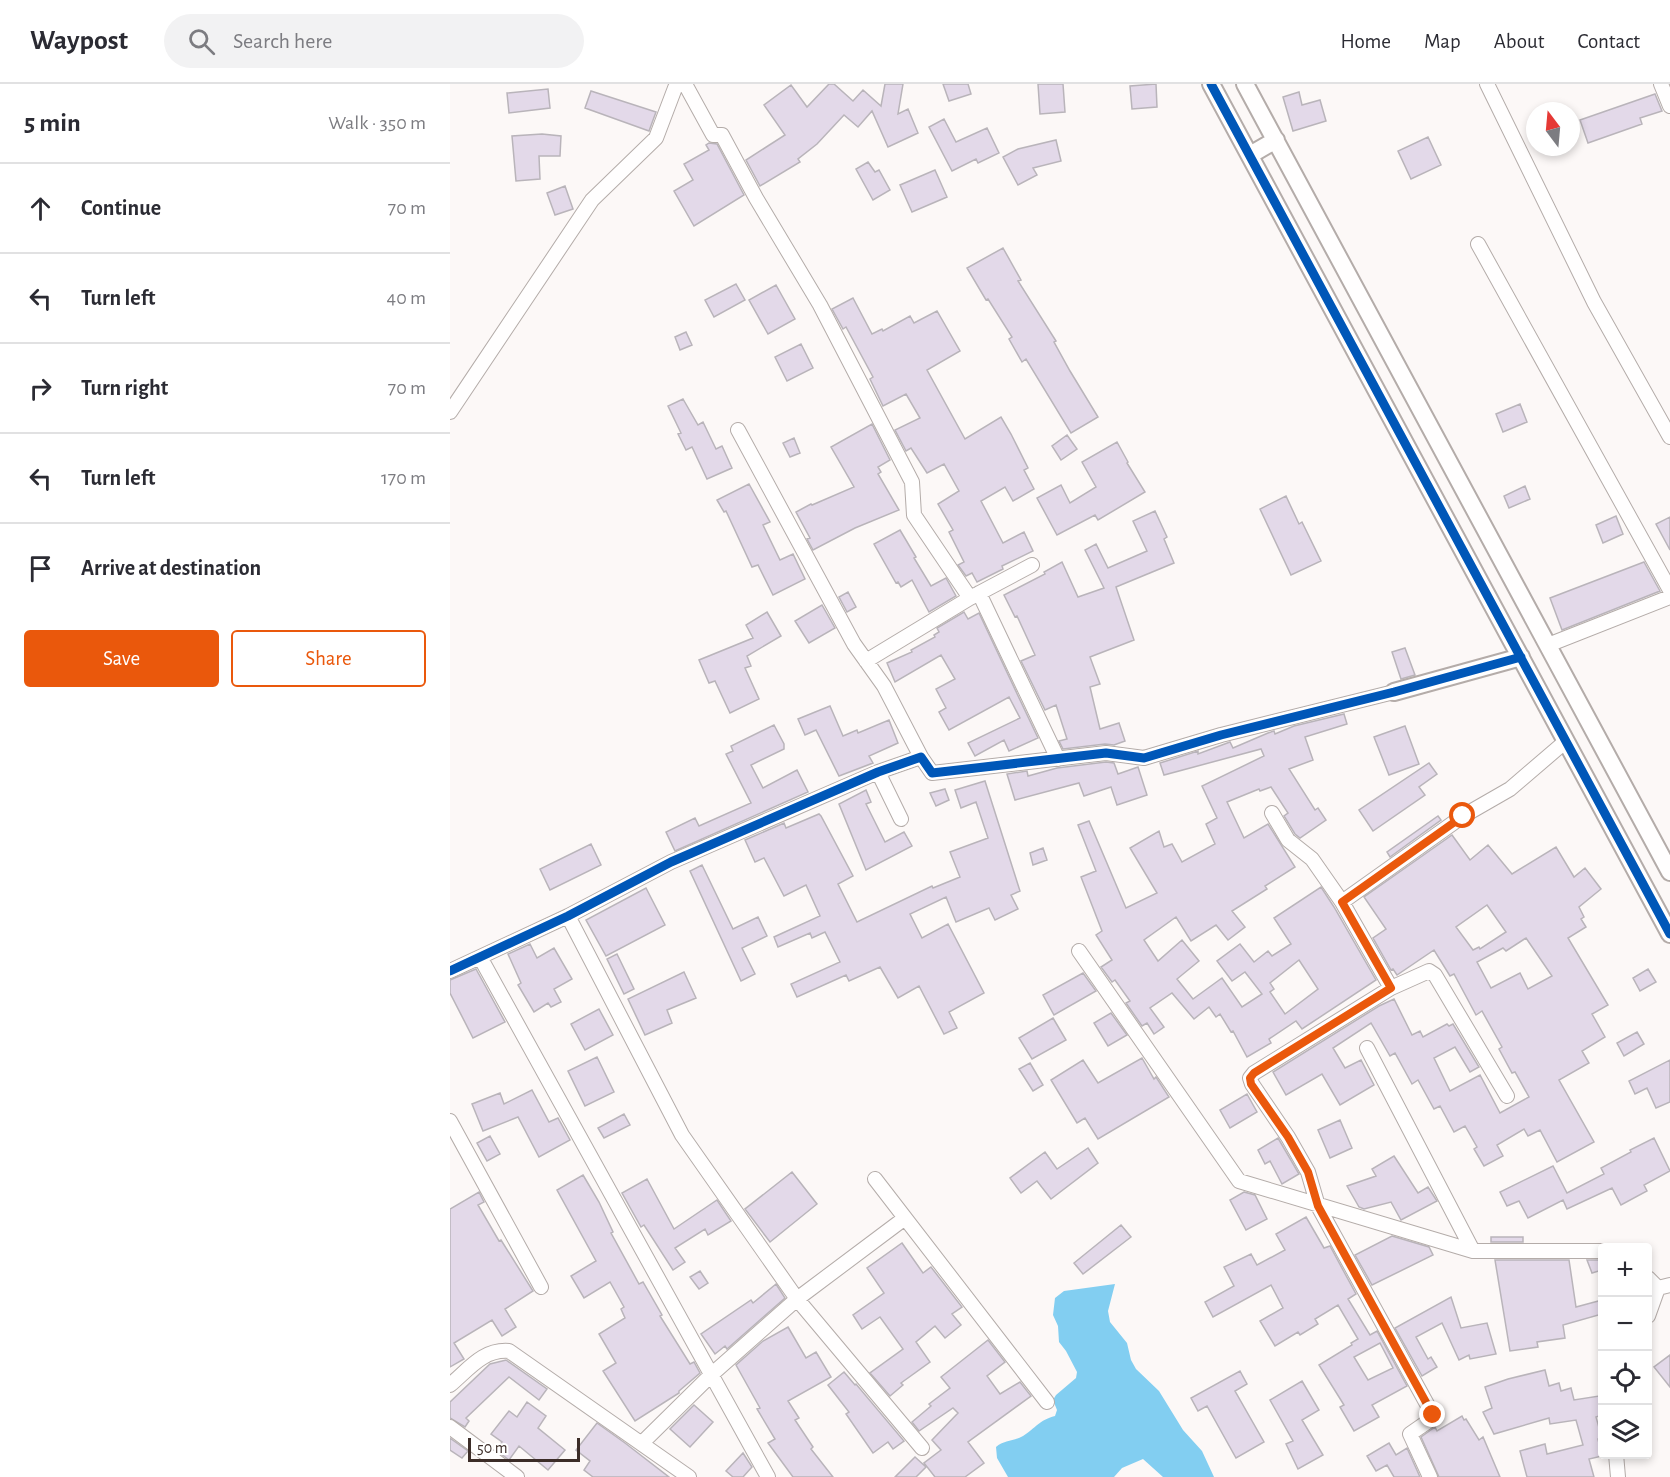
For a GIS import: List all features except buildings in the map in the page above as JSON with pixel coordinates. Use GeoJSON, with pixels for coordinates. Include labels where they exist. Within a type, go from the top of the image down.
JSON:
{"type":"FeatureCollection","features":[{"type":"Feature","properties":{"kind":"street"},"geometry":{"type":"LineString","coordinates":[[450,412],[592,200],[656,138],[675,88],[679,84]]}},
{"type":"Feature","properties":{"kind":"street"},"geometry":{"type":"LineString","coordinates":[[685,84],[713,135],[722,135],[756,198],[820,305],[912,482],[914,515],[975,596],[1058,759]]}},
{"type":"Feature","properties":{"kind":"street"},"geometry":{"type":"LineString","coordinates":[[1211,84],[1670,934]]}},
{"type":"Feature","properties":{"kind":"street"},"geometry":{"type":"LineString","coordinates":[[1245,84],[1670,872]]}},
{"type":"Feature","properties":{"kind":"street"},"geometry":{"type":"LineString","coordinates":[[1487,84],[1594,302],[1670,437]]}},
{"type":"Feature","properties":{"kind":"street"},"geometry":{"type":"LineString","coordinates":[[1661,84],[1670,106]]}},
{"type":"Feature","properties":{"kind":"street"},"geometry":{"type":"LineString","coordinates":[[1250,155],[1276,141]]}},
{"type":"Feature","properties":{"kind":"street"},"geometry":{"type":"LineString","coordinates":[[1478,244],[1670,590]]}},
{"type":"Feature","properties":{"kind":"street"},"geometry":{"type":"LineString","coordinates":[[738,430],[854,644],[884,686],[921,757],[932,773],[1106,753],[1144,758],[1221,735],[1394,692],[1521,657]]}},
{"type":"Feature","properties":{"kind":"street"},"geometry":{"type":"LineString","coordinates":[[866,661],[1032,565]]}},
{"type":"Feature","properties":{"kind":"street"},"geometry":{"type":"LineString","coordinates":[[1548,645],[1670,597]]}},
{"type":"Feature","properties":{"kind":"street"},"geometry":{"type":"LineString","coordinates":[[1342,902],[1463,816],[1510,789],[1566,741]]}},
{"type":"Feature","properties":{"kind":"street"},"geometry":{"type":"LineString","coordinates":[[450,971],[568,916],[671,862],[878,772],[921,757]]}},
{"type":"Feature","properties":{"kind":"street"},"geometry":{"type":"LineString","coordinates":[[878,772],[901,819]]}},
{"type":"Feature","properties":{"kind":"street"},"geometry":{"type":"LineString","coordinates":[[1272,813],[1288,840],[1312,859],[1342,902],[1391,988]]}},
{"type":"Feature","properties":{"kind":"street"},"geometry":{"type":"LineString","coordinates":[[568,916],[682,1135],[797,1299],[922,1448]]}},
{"type":"Feature","properties":{"kind":"street"},"geometry":{"type":"LineString","coordinates":[[1079,951],[1239,1181],[1473,1251],[1598,1251]]}},
{"type":"Feature","properties":{"kind":"street"},"geometry":{"type":"LineString","coordinates":[[480,957],[768,1477]]}},
{"type":"Feature","properties":{"kind":"street"},"geometry":{"type":"LineString","coordinates":[[1430,1477],[1410,1434],[1434,1416],[1318,1206],[1308,1172],[1288,1137],[1251,1084],[1250,1078],[1254,1073],[1391,988],[1429,971],[1435,975],[1507,1095]]}},
{"type":"Feature","properties":{"kind":"street"},"geometry":{"type":"LineString","coordinates":[[1367,1048],[1473,1251]]}},
{"type":"Feature","properties":{"kind":"street"},"geometry":{"type":"LineString","coordinates":[[450,1121],[541,1287]]}},
{"type":"Feature","properties":{"kind":"street"},"geometry":{"type":"LineString","coordinates":[[875,1179],[1047,1402]]}},
{"type":"Feature","properties":{"kind":"street"},"geometry":{"type":"LineString","coordinates":[[642,1443],[711,1375],[797,1299],[905,1218]]}},
{"type":"Feature","properties":{"kind":"street"},"geometry":{"type":"LineString","coordinates":[[1652,1301],[1658,1284]]}},
{"type":"Feature","properties":{"kind":"street"},"geometry":{"type":"LineString","coordinates":[[450,1385],[482,1357],[495,1350],[509,1351],[689,1477]]}},
{"type":"Feature","properties":{"kind":"street"},"geometry":{"type":"LineString","coordinates":[[450,1427],[517,1477]]}},
{"type":"Feature","properties":{"kind":"street"},"geometry":{"type":"LineString","coordinates":[[1616,1459],[1618,1477]]}},
{"type":"Feature","properties":{"kind":"water"},"geometry":{"type":"Polygon","coordinates":[[[1115,1284],[1108,1311],[1110,1322],[1127,1343],[1136,1369],[1159,1391],[1183,1430],[1202,1451],[1214,1477],[1163,1477],[1143,1459],[1122,1468],[1114,1477],[1008,1477],[997,1458],[996,1447],[1023,1436],[1041,1422],[1055,1416],[1057,1410],[1053,1400],[1076,1378],[1077,1372],[1059,1342],[1058,1326],[1053,1315],[1055,1298],[1064,1291],[1115,1284]]]}},
{"type":"Feature","properties":{"kind":"cycle path"},"geometry":{"type":"LineString","coordinates":[[1211,84],[1670,934]]}},
{"type":"Feature","properties":{"kind":"cycle path"},"geometry":{"type":"LineString","coordinates":[[450,971],[568,916],[671,862],[878,772],[921,757],[932,773],[1106,753],[1144,758],[1221,735],[1394,692],[1521,657]]}},
{"type":"Feature","properties":{"kind":"route"},"geometry":{"type":"LineString","coordinates":[[1433,1415],[1318,1206],[1308,1172],[1288,1137],[1251,1084],[1250,1078],[1254,1073],[1391,988],[1342,902],[1463,816]]}}]}
